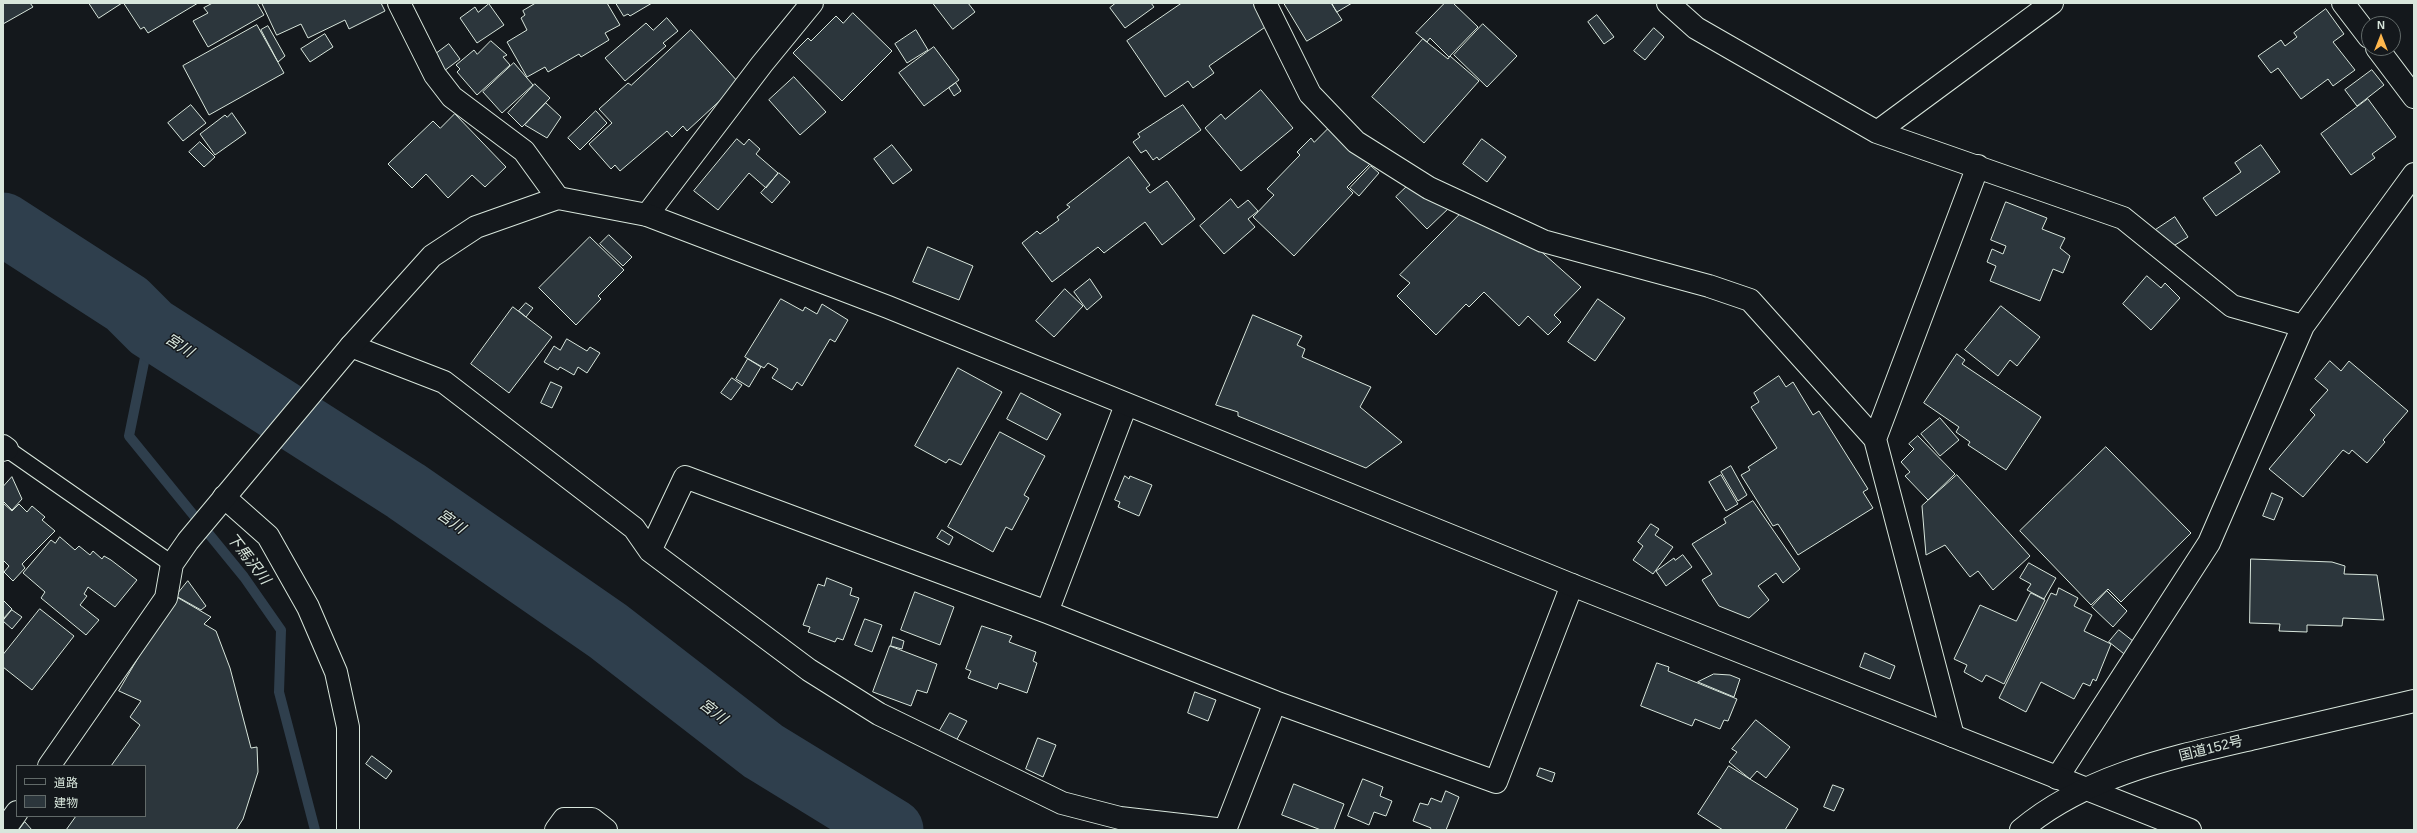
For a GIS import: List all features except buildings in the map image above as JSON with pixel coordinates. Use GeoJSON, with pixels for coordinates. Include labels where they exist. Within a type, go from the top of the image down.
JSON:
{"type":"FeatureCollection","features":[{"type":"Feature","properties":{"kind":"main road"},"geometry":{"type":"LineString","coordinates":[[399,3],[434,75],[452,97],[524,150],[558,198]]}},
{"type":"Feature","properties":{"kind":"main road"},"geometry":{"type":"LineString","coordinates":[[647,215],[762,64],[812,3]]}},
{"type":"Feature","properties":{"kind":"main road"},"geometry":{"type":"LineString","coordinates":[[1265,3],[1310,94],[1356,142],[1429,188],[1543,240],[1709,286],[1750,300],[1875,439],[1953,736]]}},
{"type":"Feature","properties":{"kind":"main road"},"geometry":{"type":"LineString","coordinates":[[1668,3],[1696,28],[1877,132],[1978,166],[2123,218],[2232,306],[2303,326]]}},
{"type":"Feature","properties":{"kind":"main road"},"geometry":{"type":"LineString","coordinates":[[2343,3],[2361,27]]}},
{"type":"Feature","properties":{"kind":"main road"},"geometry":{"type":"LineString","coordinates":[[1877,132],[2039,7]]}},
{"type":"Feature","properties":{"kind":"main road"},"geometry":{"type":"LineString","coordinates":[[2383,56],[2414,97]]}},
{"type":"Feature","properties":{"kind":"main road"},"geometry":{"type":"LineString","coordinates":[[1875,439],[1978,166]]}},
{"type":"Feature","properties":{"kind":"main road"},"geometry":{"type":"LineString","coordinates":[[2057,778],[2209,543],[2303,326],[2414,174]]}},
{"type":"Feature","properties":{"kind":"main road"},"geometry":{"type":"LineString","coordinates":[[50,765],[166,598],[172,564],[188,541],[351,346],[432,256],[476,227],[558,198],[647,215],[888,307],[1572,585],[2190,830]]}},
{"type":"Feature","properties":{"kind":"main road"},"geometry":{"type":"LineString","coordinates":[[351,346],[444,382],[634,528],[650,551],[809,670],[879,714],[1062,802],[1120,818],[1225,830],[1275,702]]}},
{"type":"Feature","properties":{"kind":"main road"},"geometry":{"type":"LineString","coordinates":[[1047,612],[1126,405]]}},
{"type":"Feature","properties":{"kind":"main road"},"geometry":{"type":"LineString","coordinates":[[650,551],[685,477],[1047,612],[1275,702],[1496,782],[1572,585]]}},
{"type":"Feature","properties":{"kind":"main road"},"geometry":{"type":"LineString","coordinates":[[225,496],[268,536],[308,608],[336,672],[348,727],[348,830]]}},
{"type":"Feature","properties":{"kind":"main road","name":"国道152号"},"geometry":{"type":"LineString","coordinates":[[2021,830],[2037,816],[2086,788],[2175,757],[2414,701]]}},
{"type":"Feature","properties":{"kind":"main road"},"geometry":{"type":"LineString","coordinates":[[4,830],[16,813]]}},
{"type":"Feature","properties":{"kind":"main road"},"geometry":{"type":"LineString","coordinates":[[556,830],[564,819],[592,819],[606,830]]}},
{"type":"Feature","properties":{"kind":"lane"},"geometry":{"type":"LineString","coordinates":[[4,450],[172,564]]}},
{"type":"Feature","properties":{"kind":"waterway","name":"宮川"},"geometry":{"type":"LineString","coordinates":[[3,224],[127,304],[151,328],[406,491],[608,631],[763,751],[892,830]]}},
{"type":"Feature","properties":{"kind":"waterway","name":"下馬沢川"},"geometry":{"type":"LineString","coordinates":[[151,328],[129,436],[244,577],[281,630],[279,692],[315,830]]}}]}
